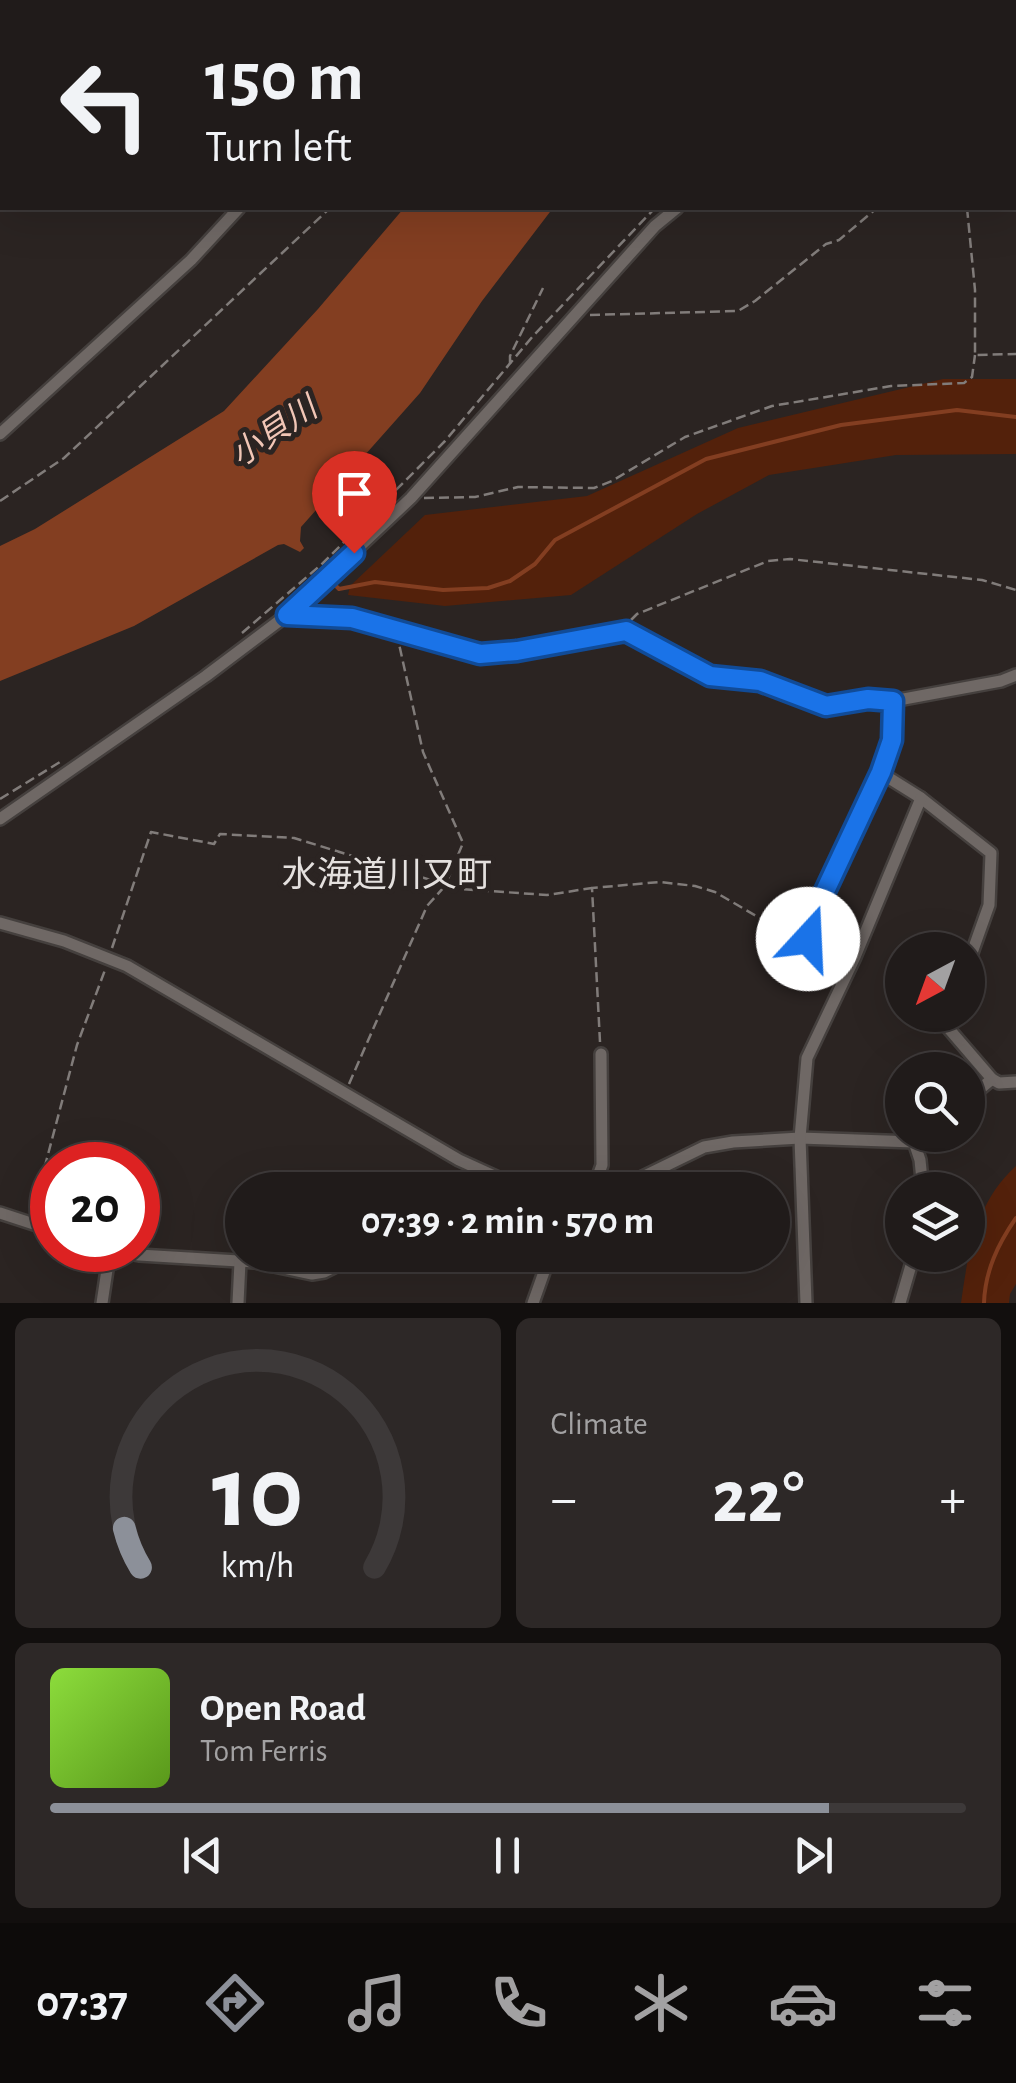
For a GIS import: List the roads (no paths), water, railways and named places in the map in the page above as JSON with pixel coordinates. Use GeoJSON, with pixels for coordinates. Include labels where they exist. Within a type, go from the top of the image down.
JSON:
{"type":"FeatureCollection","features":[{"type":"Feature","properties":{"kind":"street"},"geometry":{"type":"LineString","coordinates":[[0,434],[190,260],[236,210]]}},
{"type":"Feature","properties":{"kind":"street"},"geometry":{"type":"LineString","coordinates":[[0,819],[287,615],[411,498],[642,241],[675,210]]}},
{"type":"Feature","properties":{"kind":"street"},"geometry":{"type":"LineString","coordinates":[[287,615],[352,618],[480,654],[620,632],[641,638],[710,676],[760,681],[826,706],[868,699],[893,701],[1016,676]]}},
{"type":"Feature","properties":{"kind":"street"},"geometry":{"type":"LineString","coordinates":[[808,939],[818,906],[881,772],[892,740],[893,701]]}},
{"type":"Feature","properties":{"kind":"street"},"geometry":{"type":"LineString","coordinates":[[881,772],[991,853],[990,905],[980,932]]}},
{"type":"Feature","properties":{"kind":"street"},"geometry":{"type":"LineString","coordinates":[[806,1303],[800,1138],[807,1058],[856,958],[921,798]]}},
{"type":"Feature","properties":{"kind":"street"},"geometry":{"type":"LineString","coordinates":[[0,923],[110,957],[167,987],[412,1135],[486,1172]]}},
{"type":"Feature","properties":{"kind":"street"},"geometry":{"type":"LineString","coordinates":[[951,1032],[992,1079],[1016,1082]]}},
{"type":"Feature","properties":{"kind":"street"},"geometry":{"type":"LineString","coordinates":[[600,1172],[601,1054]]}},
{"type":"Feature","properties":{"kind":"street"},"geometry":{"type":"LineString","coordinates":[[985,1085],[992,1079]]}},
{"type":"Feature","properties":{"kind":"street"},"geometry":{"type":"LineString","coordinates":[[654,1172],[704,1146],[800,1138],[885,1138]]}},
{"type":"Feature","properties":{"kind":"street"},"geometry":{"type":"LineString","coordinates":[[0,1214],[30,1222]]}},
{"type":"Feature","properties":{"kind":"street"},"geometry":{"type":"LineString","coordinates":[[160,1255],[225,1261]]}},
{"type":"Feature","properties":{"kind":"street"},"geometry":{"type":"LineString","coordinates":[[102,1303],[107,1272]]}},
{"type":"Feature","properties":{"kind":"street"},"geometry":{"type":"LineString","coordinates":[[238,1303],[240,1272]]}},
{"type":"Feature","properties":{"kind":"street"},"geometry":{"type":"LineString","coordinates":[[533,1303],[544,1272]]}},
{"type":"Feature","properties":{"kind":"street"},"geometry":{"type":"LineString","coordinates":[[900,1303],[909,1272]]}},
{"type":"Feature","properties":{"kind":"water","name":"小貝川"},"geometry":{"type":"Polygon","coordinates":[[[402,210],[551,210],[482,301],[420,393],[301,527],[304,548],[300,552],[278,545],[134,626],[0,681],[0,546],[35,529],[224,411],[402,210]]]}},
{"type":"Feature","properties":{"kind":"waterway"},"geometry":{"type":"LineString","coordinates":[[334,584],[339,589],[375,582],[443,590],[488,588],[510,581],[535,564],[555,540],[706,459],[841,425],[957,410],[1016,417]]}},
{"type":"Feature","properties":{"kind":"waterway"},"geometry":{"type":"LineString","coordinates":[[984,1303],[994,1258],[1016,1218]]}},
{"type":"Feature","properties":{"kind":"district","name":"水海道川又町"},"geometry":{"type":"Point","coordinates":[387,875]}}]}
